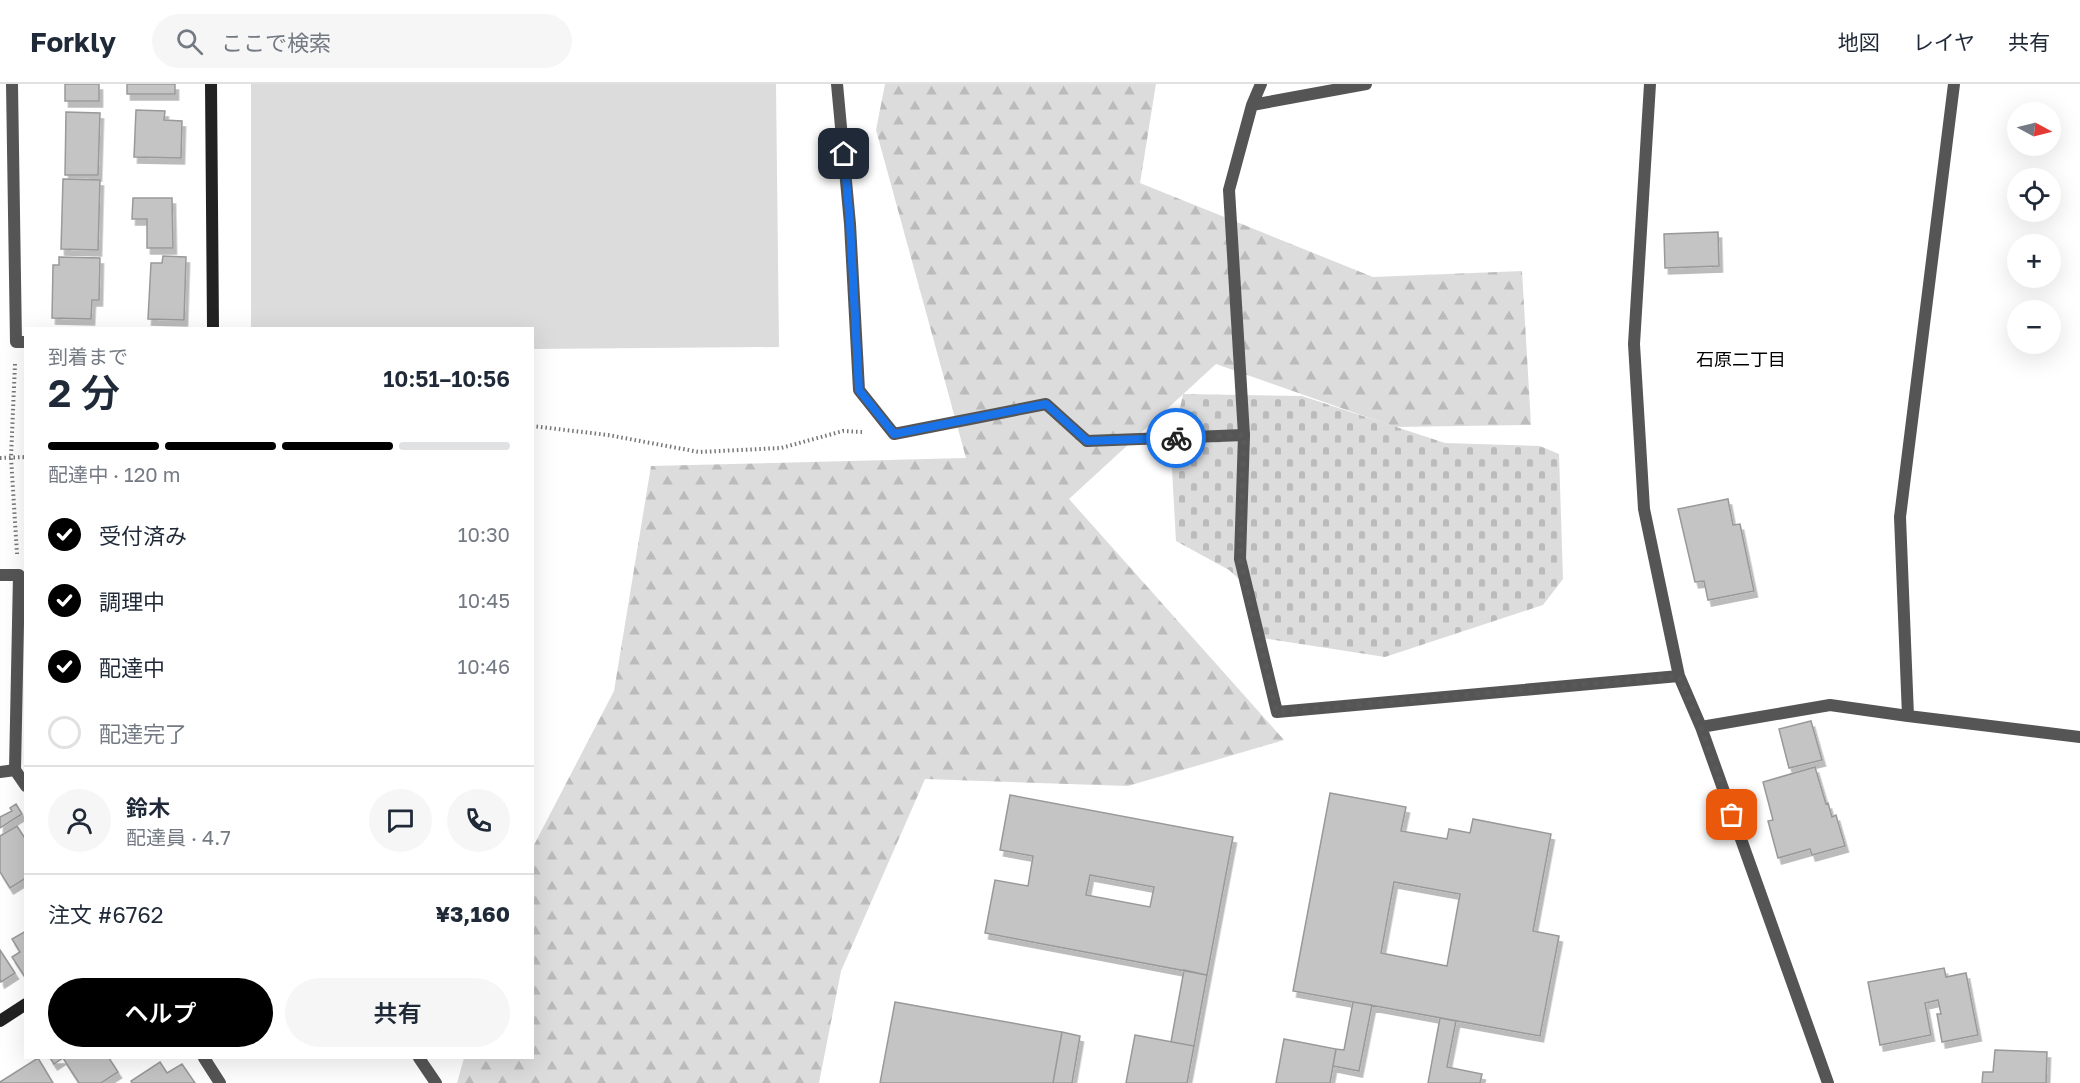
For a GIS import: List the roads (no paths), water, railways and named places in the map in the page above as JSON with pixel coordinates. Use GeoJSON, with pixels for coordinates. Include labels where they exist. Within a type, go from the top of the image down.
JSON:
{"type":"FeatureCollection","features":[{"type":"Feature","properties":{"kind":"street"},"geometry":{"type":"LineString","coordinates":[[12,84],[21,342]]}},
{"type":"Feature","properties":{"kind":"street"},"geometry":{"type":"LineString","coordinates":[[211,84],[213,327]]}},
{"type":"Feature","properties":{"kind":"street"},"geometry":{"type":"LineString","coordinates":[[837,84],[850,224],[859,390],[894,434],[1046,404],[1087,441],[1244,435]]}},
{"type":"Feature","properties":{"kind":"street"},"geometry":{"type":"LineString","coordinates":[[1261,84],[1252,105],[1229,190],[1244,435],[1240,559],[1277,712],[1679,676]]}},
{"type":"Feature","properties":{"kind":"street"},"geometry":{"type":"LineString","coordinates":[[1252,105],[1366,84]]}},
{"type":"Feature","properties":{"kind":"street"},"geometry":{"type":"LineString","coordinates":[[1650,84],[1634,344],[1644,508],[1679,676],[1701,727],[1828,1083]]}},
{"type":"Feature","properties":{"kind":"street"},"geometry":{"type":"LineString","coordinates":[[1908,716],[1900,517],[1954,84]]}},
{"type":"Feature","properties":{"kind":"street"},"geometry":{"type":"LineString","coordinates":[[0,575],[19,575],[15,770],[24,783]]}},
{"type":"Feature","properties":{"kind":"street"},"geometry":{"type":"LineString","coordinates":[[1701,727],[1830,705],[2080,737]]}},
{"type":"Feature","properties":{"kind":"street"},"geometry":{"type":"LineString","coordinates":[[0,772],[15,770]]}},
{"type":"Feature","properties":{"kind":"street"},"geometry":{"type":"LineString","coordinates":[[0,1021],[24,1005]]}},
{"type":"Feature","properties":{"kind":"street"},"geometry":{"type":"LineString","coordinates":[[205,1059],[220,1083]]}},
{"type":"Feature","properties":{"kind":"street"},"geometry":{"type":"LineString","coordinates":[[420,1059],[436,1083]]}},
{"type":"Feature","properties":{"kind":"district","name":"石原二丁目"},"geometry":{"type":"Point","coordinates":[1741,360]}}]}
